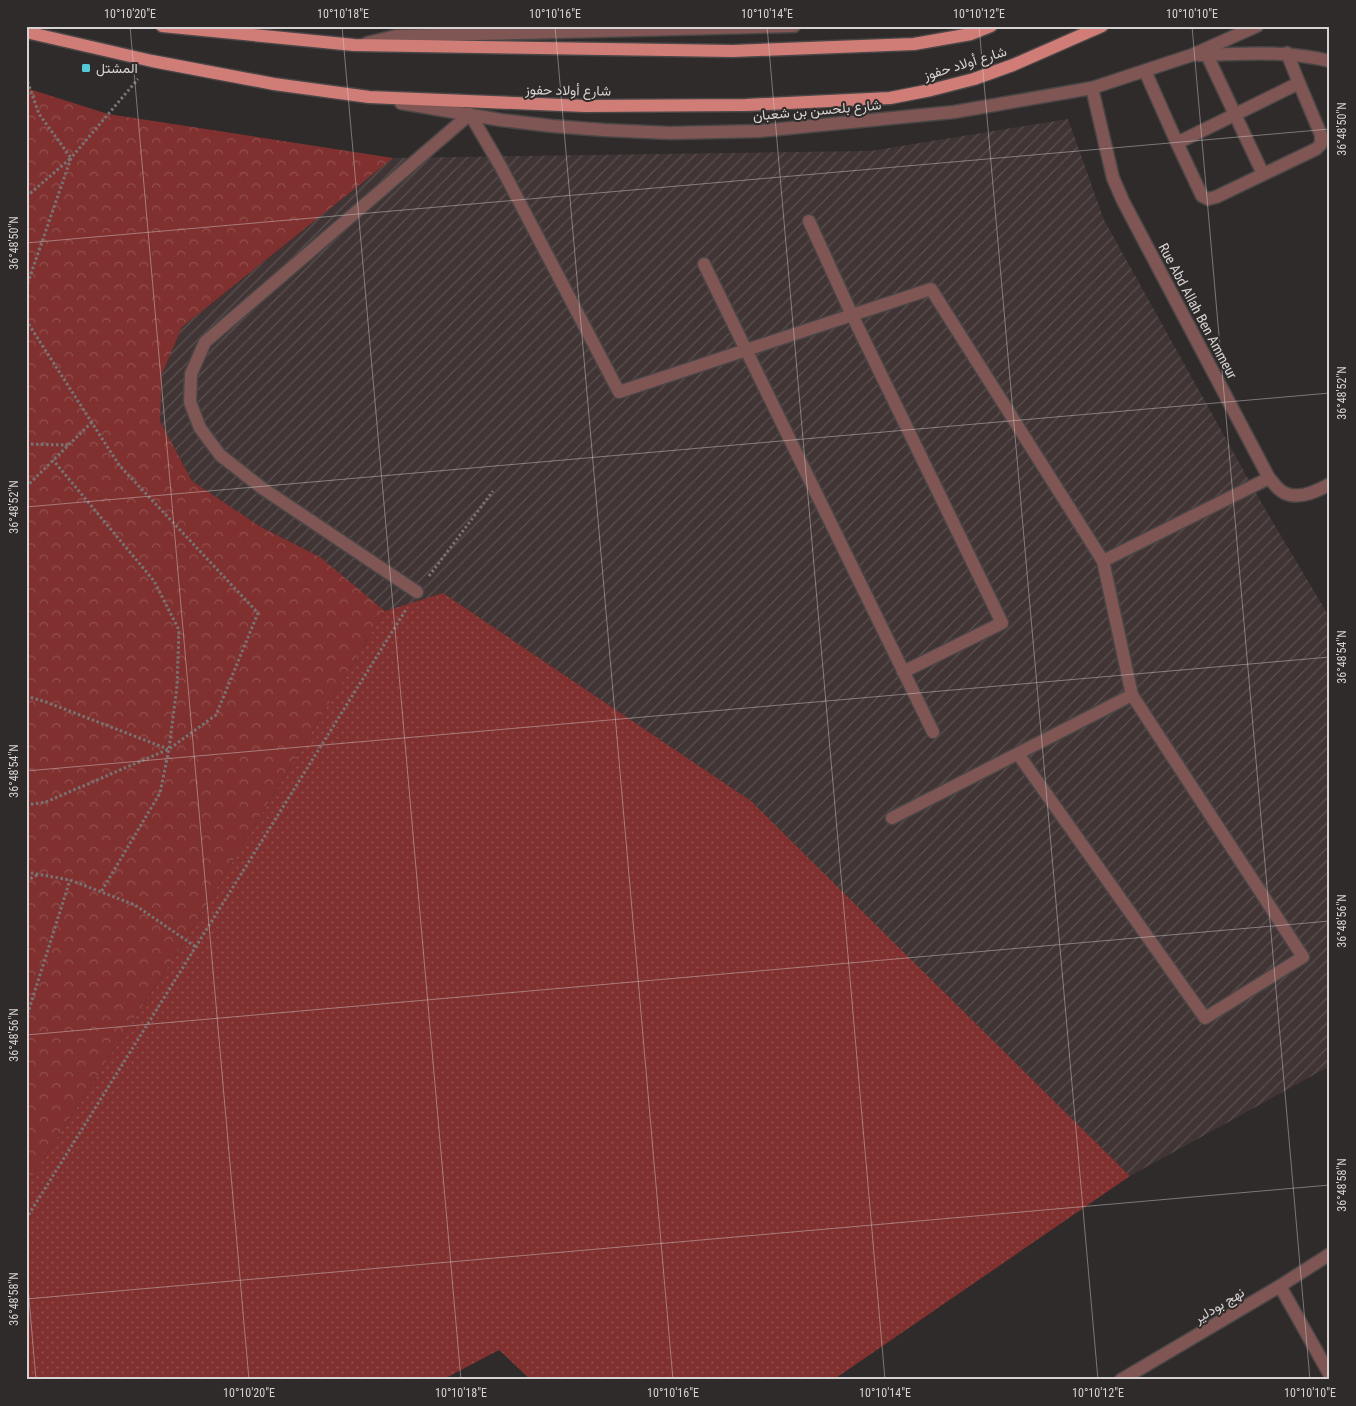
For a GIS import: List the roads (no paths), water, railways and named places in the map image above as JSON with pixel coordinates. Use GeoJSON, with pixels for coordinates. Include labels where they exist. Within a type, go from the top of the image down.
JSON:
{"type":"FeatureCollection","features":[{"type":"Feature","properties":{"kind":"main road","name":"شارع أولاد حفوز"},"geometry":{"type":"LineString","coordinates":[[162,26],[204,28],[354,45],[733,51],[914,44],[972,34],[991,26]]}},
{"type":"Feature","properties":{"kind":"main road","name":"شارع أولاد حفوز"},"geometry":{"type":"LineString","coordinates":[[26,32],[152,61],[274,84],[369,97],[586,106],[746,105],[890,98],[974,79],[1013,65],[1102,26]]}},
{"type":"Feature","properties":{"kind":"street","name":"شارع أولاد حفوز"},"geometry":{"type":"LineString","coordinates":[[354,45],[397,31],[794,26]]}},
{"type":"Feature","properties":{"kind":"street","name":"شارع بلحسن بن شعبان"},"geometry":{"type":"LineString","coordinates":[[369,97],[544,125],[670,133],[760,131],[954,112],[1092,88],[1192,55],[1257,26]]}},
{"type":"Feature","properties":{"kind":"street"},"geometry":{"type":"LineString","coordinates":[[1192,55],[1266,52],[1287,53],[1330,61]]}},
{"type":"Feature","properties":{"kind":"street"},"geometry":{"type":"LineString","coordinates":[[1145,71],[1202,196],[1208,199],[1316,149],[1321,144],[1321,135],[1287,53]]}},
{"type":"Feature","properties":{"kind":"street"},"geometry":{"type":"LineString","coordinates":[[1207,55],[1263,174]]}},
{"type":"Feature","properties":{"kind":"street"},"geometry":{"type":"LineString","coordinates":[[1177,143],[1299,84]]}},
{"type":"Feature","properties":{"kind":"street","name":"Rue Abd Allah Ben Ammeur"},"geometry":{"type":"LineString","coordinates":[[1092,88],[1113,178],[1122,201],[1269,478],[1280,491],[1290,495],[1302,495],[1317,491],[1330,484]]}},
{"type":"Feature","properties":{"kind":"street"},"geometry":{"type":"LineString","coordinates":[[417,592],[262,488],[220,455],[200,428],[190,402],[191,374],[205,342],[470,114],[505,175],[619,392],[931,289],[1103,561],[1132,695],[1303,957],[1205,1018],[1018,754]]}},
{"type":"Feature","properties":{"kind":"street"},"geometry":{"type":"LineString","coordinates":[[809,221],[852,315],[1002,623],[903,672]]}},
{"type":"Feature","properties":{"kind":"street"},"geometry":{"type":"LineString","coordinates":[[704,264],[933,732]]}},
{"type":"Feature","properties":{"kind":"street"},"geometry":{"type":"LineString","coordinates":[[1103,561],[1269,478]]}},
{"type":"Feature","properties":{"kind":"street"},"geometry":{"type":"LineString","coordinates":[[892,818],[1132,695]]}},
{"type":"Feature","properties":{"kind":"street","name":"نهج بودلير"},"geometry":{"type":"LineString","coordinates":[[1122,1380],[1330,1254]]}},
{"type":"Feature","properties":{"kind":"street"},"geometry":{"type":"LineString","coordinates":[[1280,1286],[1330,1374]]}},
{"type":"Feature","properties":{"kind":"place","name":"المشتل"},"geometry":{"type":"Point","coordinates":[86,68]}}]}
